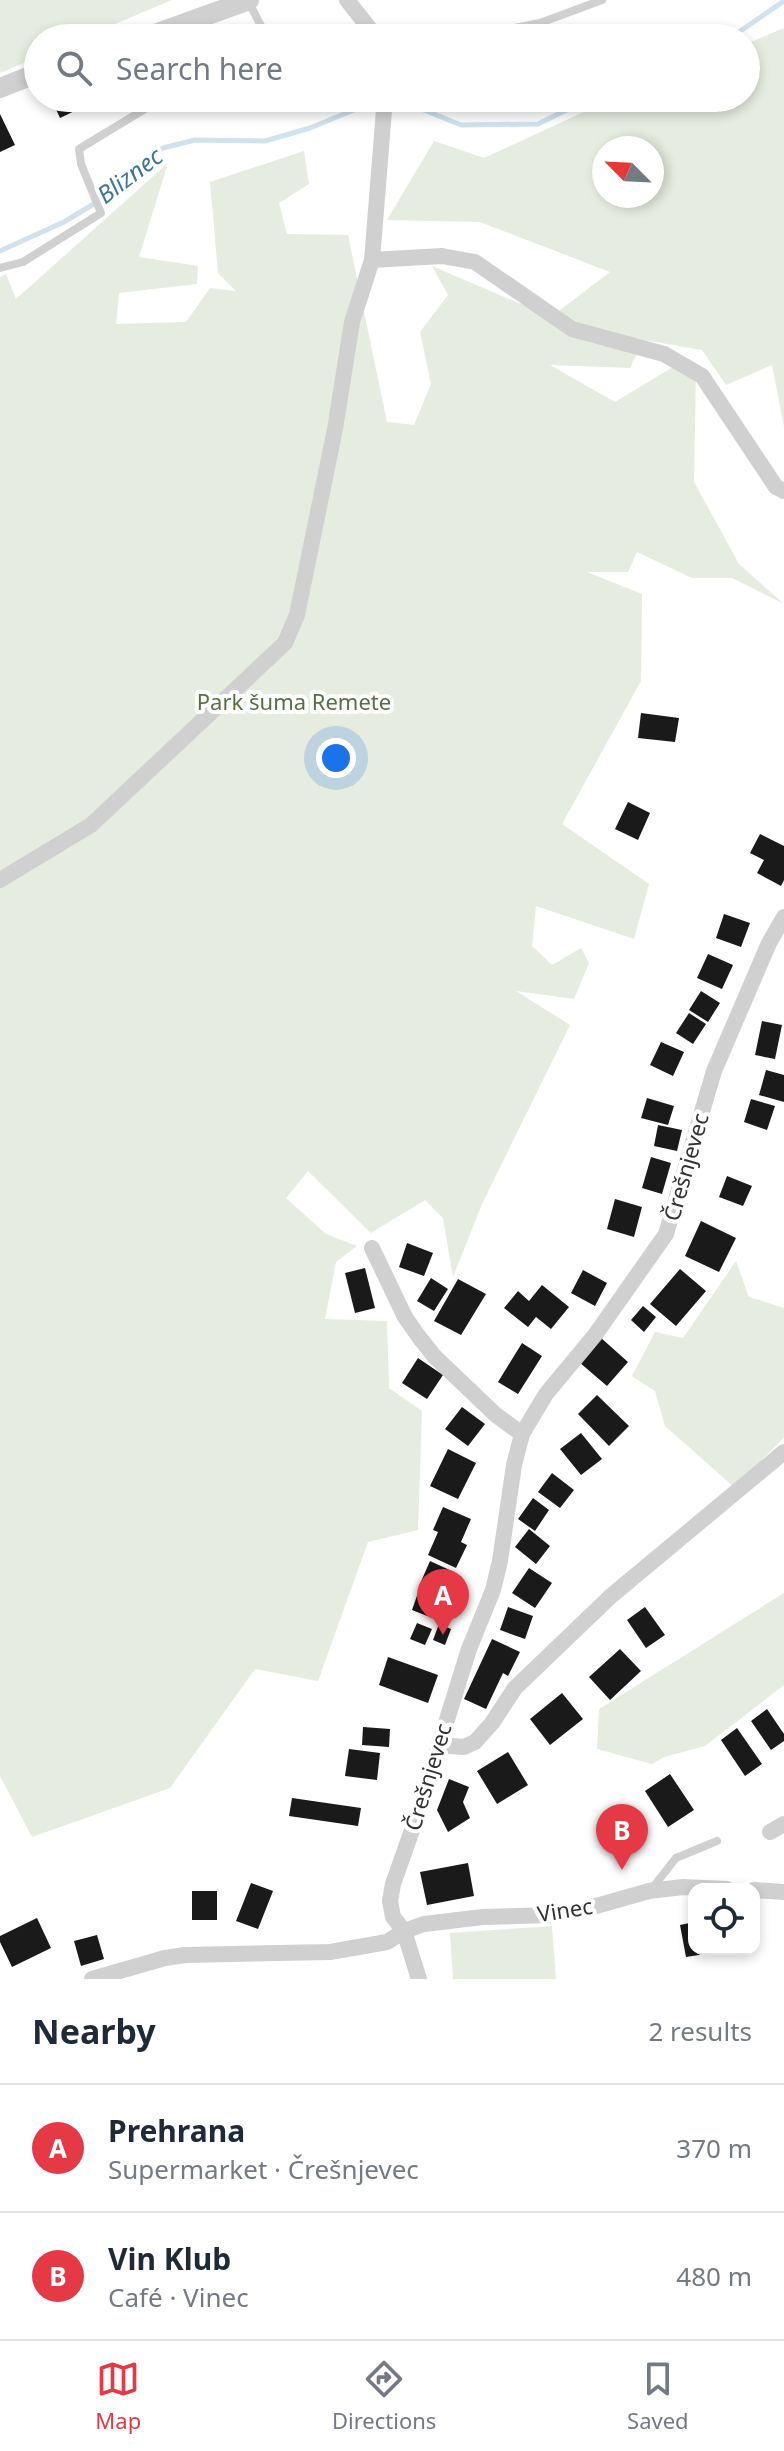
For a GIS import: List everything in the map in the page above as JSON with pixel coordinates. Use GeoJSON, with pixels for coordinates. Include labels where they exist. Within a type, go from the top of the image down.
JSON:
{"type":"FeatureCollection","features":[{"type":"Feature","properties":{"kind":"street"},"geometry":{"type":"LineString","coordinates":[[182,24],[248,0]]}},
{"type":"Feature","properties":{"kind":"street"},"geometry":{"type":"LineString","coordinates":[[347,0],[366,24]]}},
{"type":"Feature","properties":{"kind":"street"},"geometry":{"type":"LineString","coordinates":[[0,88],[24,79]]}},
{"type":"Feature","properties":{"kind":"street"},"geometry":{"type":"LineString","coordinates":[[0,880],[91,825],[285,643],[297,615],[335,429],[352,322],[372,260],[384,112]]}},
{"type":"Feature","properties":{"kind":"street"},"geometry":{"type":"LineString","coordinates":[[372,260],[442,256],[475,262],[572,329],[664,354],[702,376],[776,487],[784,491]]}},
{"type":"Feature","properties":{"kind":"street","name":"Črešnjevec"},"geometry":{"type":"LineString","coordinates":[[404,1931],[393,1917],[390,1901],[393,1884],[469,1649],[493,1590],[522,1434],[546,1394],[595,1335],[666,1234],[714,1071],[769,943],[784,917]]}},
{"type":"Feature","properties":{"kind":"street"},"geometry":{"type":"LineString","coordinates":[[372,1248],[405,1317],[434,1356],[496,1415],[522,1434]]}},
{"type":"Feature","properties":{"kind":"street"},"geometry":{"type":"LineString","coordinates":[[438,1745],[464,1747],[475,1742],[515,1688],[611,1596],[784,1452]]}},
{"type":"Feature","properties":{"kind":"street","name":"Vinec"},"geometry":{"type":"LineString","coordinates":[[92,1979],[185,1955],[330,1952],[366,1947],[387,1942],[404,1931],[424,1924],[553,1915],[649,1891],[688,1887]]}},
{"type":"Feature","properties":{"kind":"street"},"geometry":{"type":"LineString","coordinates":[[760,1890],[784,1892]]}},
{"type":"Feature","properties":{"kind":"street"},"geometry":{"type":"LineString","coordinates":[[404,1931],[419,1979]]}},
{"type":"Feature","properties":{"kind":"lane"},"geometry":{"type":"LineString","coordinates":[[248,0],[259,24]]}},
{"type":"Feature","properties":{"kind":"lane"},"geometry":{"type":"LineString","coordinates":[[535,24],[602,0]]}},
{"type":"Feature","properties":{"kind":"lane"},"geometry":{"type":"LineString","coordinates":[[0,268],[23,262],[101,213],[81,164],[79,149],[140,112]]}},
{"type":"Feature","properties":{"kind":"lane"},"geometry":{"type":"LineString","coordinates":[[649,1891],[676,1858],[717,1841]]}},
{"type":"Feature","properties":{"kind":"green space"},"geometry":{"type":"Polygon","coordinates":[[[0,0],[172,0],[115,24],[24,24],[24,63],[0,73],[0,0]]]}},
{"type":"Feature","properties":{"kind":"green space","name":"Park šuma Remete"},"geometry":{"type":"Polygon","coordinates":[[[784,28],[784,427],[772,365],[726,385],[702,350],[644,340],[630,368],[550,365],[615,402],[678,364],[696,372],[694,482],[739,564],[784,604],[732,578],[692,578],[637,552],[628,572],[587,572],[642,594],[641,681],[562,824],[649,884],[634,939],[536,906],[532,946],[552,965],[581,948],[589,963],[574,999],[516,991],[570,1025],[482,1204],[453,1277],[443,1218],[425,1200],[371,1233],[308,1171],[286,1198],[326,1234],[357,1246],[336,1262],[325,1319],[387,1321],[389,1388],[422,1411],[418,1530],[368,1542],[318,1681],[255,1669],[170,1788],[32,1837],[0,1776],[0,277],[6,274],[16,299],[168,163],[139,257],[198,266],[197,284],[119,293],[116,324],[186,322],[210,288],[236,291],[218,273],[210,182],[304,151],[309,184],[279,203],[287,234],[348,235],[387,422],[414,425],[431,384],[420,332],[448,295],[432,266],[551,317],[610,272],[480,222],[387,220],[434,141],[484,158],[584,112],[760,112],[760,38],[784,28]]]}},
{"type":"Feature","properties":{"kind":"green space"},"geometry":{"type":"Polygon","coordinates":[[[736,1261],[749,1297],[784,1308],[784,1438],[734,1487],[665,1426],[655,1391],[632,1376],[655,1332],[683,1338],[736,1261]]]}},
{"type":"Feature","properties":{"kind":"green space"},"geometry":{"type":"Polygon","coordinates":[[[784,1593],[784,1685],[705,1746],[664,1757],[652,1764],[597,1749],[599,1709],[784,1593]]]}},
{"type":"Feature","properties":{"kind":"green space"},"geometry":{"type":"Polygon","coordinates":[[[552,1926],[556,1979],[453,1979],[450,1933],[552,1926]]]}},
{"type":"Feature","properties":{"kind":"building"},"geometry":{"type":"Polygon","coordinates":[[[57,112],[72,112],[60,118],[57,112]]]}},
{"type":"Feature","properties":{"kind":"building"},"geometry":{"type":"Polygon","coordinates":[[[0,114],[15,145],[0,152],[0,114]]]}},
{"type":"Feature","properties":{"kind":"building"},"geometry":{"type":"Polygon","coordinates":[[[641,713],[679,718],[675,742],[638,738],[641,713]]]}},
{"type":"Feature","properties":{"kind":"building"},"geometry":{"type":"Polygon","coordinates":[[[628,802],[650,813],[638,840],[615,829],[628,802]]]}},
{"type":"Feature","properties":{"kind":"building"},"geometry":{"type":"Polygon","coordinates":[[[760,834],[784,846],[784,880],[781,886],[757,873],[764,860],[750,853],[760,834]]]}},
{"type":"Feature","properties":{"kind":"building"},"geometry":{"type":"Polygon","coordinates":[[[724,914],[750,923],[741,947],[716,938],[724,914]]]}},
{"type":"Feature","properties":{"kind":"building"},"geometry":{"type":"Polygon","coordinates":[[[708,954],[733,965],[722,989],[697,978],[708,954]]]}},
{"type":"Feature","properties":{"kind":"building"},"geometry":{"type":"Polygon","coordinates":[[[701,991],[720,1003],[708,1022],[689,1010],[701,991]]]}},
{"type":"Feature","properties":{"kind":"building"},"geometry":{"type":"Polygon","coordinates":[[[689,1013],[706,1024],[693,1044],[676,1033],[689,1013]]]}},
{"type":"Feature","properties":{"kind":"building"},"geometry":{"type":"Polygon","coordinates":[[[762,1021],[782,1025],[775,1059],[755,1055],[762,1021]]]}},
{"type":"Feature","properties":{"kind":"building"},"geometry":{"type":"Polygon","coordinates":[[[661,1042],[684,1052],[673,1076],[650,1065],[661,1042]]]}},
{"type":"Feature","properties":{"kind":"building"},"geometry":{"type":"Polygon","coordinates":[[[766,1070],[784,1075],[784,1102],[759,1095],[766,1070]]]}},
{"type":"Feature","properties":{"kind":"building"},"geometry":{"type":"Polygon","coordinates":[[[647,1098],[674,1106],[668,1125],[641,1118],[647,1098]]]}},
{"type":"Feature","properties":{"kind":"building"},"geometry":{"type":"Polygon","coordinates":[[[751,1099],[775,1106],[767,1130],[744,1122],[751,1099]]]}},
{"type":"Feature","properties":{"kind":"building"},"geometry":{"type":"Polygon","coordinates":[[[658,1125],[682,1130],[677,1151],[654,1146],[658,1125]]]}},
{"type":"Feature","properties":{"kind":"building"},"geometry":{"type":"Polygon","coordinates":[[[651,1157],[671,1163],[662,1194],[642,1188],[651,1157]]]}},
{"type":"Feature","properties":{"kind":"building"},"geometry":{"type":"Polygon","coordinates":[[[727,1176],[752,1186],[743,1206],[719,1197],[727,1176]]]}},
{"type":"Feature","properties":{"kind":"building"},"geometry":{"type":"Polygon","coordinates":[[[615,1199],[642,1207],[634,1237],[607,1229],[615,1199]]]}},
{"type":"Feature","properties":{"kind":"building"},"geometry":{"type":"Polygon","coordinates":[[[701,1221],[736,1238],[719,1272],[685,1256],[701,1221]]]}},
{"type":"Feature","properties":{"kind":"building"},"geometry":{"type":"Polygon","coordinates":[[[407,1243],[433,1253],[424,1276],[399,1267],[407,1243]]]}},
{"type":"Feature","properties":{"kind":"building"},"geometry":{"type":"Polygon","coordinates":[[[365,1268],[375,1308],[355,1313],[345,1273],[365,1268]]]}},
{"type":"Feature","properties":{"kind":"building"},"geometry":{"type":"Polygon","coordinates":[[[680,1269],[706,1291],[676,1326],[650,1304],[680,1269]]]}},
{"type":"Feature","properties":{"kind":"building"},"geometry":{"type":"Polygon","coordinates":[[[583,1270],[607,1283],[595,1306],[571,1293],[583,1270]]]}},
{"type":"Feature","properties":{"kind":"building"},"geometry":{"type":"Polygon","coordinates":[[[431,1278],[448,1289],[434,1311],[417,1301],[431,1278]]]}},
{"type":"Feature","properties":{"kind":"building"},"geometry":{"type":"Polygon","coordinates":[[[458,1279],[486,1294],[461,1335],[434,1321],[458,1279]]]}},
{"type":"Feature","properties":{"kind":"building"},"geometry":{"type":"Polygon","coordinates":[[[542,1285],[569,1307],[551,1329],[536,1317],[528,1327],[504,1308],[518,1291],[529,1301],[542,1285]]]}},
{"type":"Feature","properties":{"kind":"building"},"geometry":{"type":"Polygon","coordinates":[[[643,1306],[656,1317],[644,1332],[631,1320],[643,1306]]]}},
{"type":"Feature","properties":{"kind":"building"},"geometry":{"type":"Polygon","coordinates":[[[600,1337],[628,1362],[607,1386],[579,1362],[600,1337]]]}},
{"type":"Feature","properties":{"kind":"building"},"geometry":{"type":"Polygon","coordinates":[[[522,1343],[542,1356],[518,1394],[498,1382],[522,1343]]]}},
{"type":"Feature","properties":{"kind":"building"},"geometry":{"type":"Polygon","coordinates":[[[418,1358],[443,1375],[427,1399],[402,1383],[418,1358]]]}},
{"type":"Feature","properties":{"kind":"building"},"geometry":{"type":"Polygon","coordinates":[[[597,1395],[629,1426],[609,1446],[578,1414],[597,1395]]]}},
{"type":"Feature","properties":{"kind":"building"},"geometry":{"type":"Polygon","coordinates":[[[462,1407],[485,1424],[468,1446],[445,1429],[462,1407]]]}},
{"type":"Feature","properties":{"kind":"building"},"geometry":{"type":"Polygon","coordinates":[[[581,1433],[602,1459],[581,1475],[560,1449],[581,1433]]]}},
{"type":"Feature","properties":{"kind":"building"},"geometry":{"type":"Polygon","coordinates":[[[448,1449],[476,1463],[458,1499],[430,1486],[448,1449]]]}},
{"type":"Feature","properties":{"kind":"building"},"geometry":{"type":"Polygon","coordinates":[[[552,1473],[574,1490],[560,1508],[538,1492],[552,1473]]]}},
{"type":"Feature","properties":{"kind":"building"},"geometry":{"type":"Polygon","coordinates":[[[533,1498],[549,1510],[535,1531],[518,1519],[533,1498]]]}},
{"type":"Feature","properties":{"kind":"building"},"geometry":{"type":"Polygon","coordinates":[[[443,1507],[471,1519],[461,1542],[467,1545],[456,1568],[428,1555],[438,1532],[433,1530],[443,1507]]]}},
{"type":"Feature","properties":{"kind":"building"},"geometry":{"type":"Polygon","coordinates":[[[529,1529],[550,1546],[536,1564],[515,1547],[529,1529]]]}},
{"type":"Feature","properties":{"kind":"building"},"geometry":{"type":"Polygon","coordinates":[[[430,1561],[454,1572],[444,1595],[420,1584],[430,1561]]]}},
{"type":"Feature","properties":{"kind":"building"},"geometry":{"type":"Polygon","coordinates":[[[529,1568],[552,1583],[535,1608],[512,1593],[529,1568]]]}},
{"type":"Feature","properties":{"kind":"building"},"geometry":{"type":"Polygon","coordinates":[[[419,1590],[442,1600],[435,1619],[412,1610],[419,1590]]]}},
{"type":"Feature","properties":{"kind":"building"},"geometry":{"type":"Polygon","coordinates":[[[508,1607],[533,1616],[525,1639],[500,1630],[508,1607]]]}},
{"type":"Feature","properties":{"kind":"building"},"geometry":{"type":"Polygon","coordinates":[[[645,1607],[665,1635],[646,1648],[627,1620],[645,1607]]]}},
{"type":"Feature","properties":{"kind":"building"},"geometry":{"type":"Polygon","coordinates":[[[417,1623],[432,1629],[425,1645],[410,1639],[417,1623]]]}},
{"type":"Feature","properties":{"kind":"building"},"geometry":{"type":"Polygon","coordinates":[[[439,1624],[451,1629],[445,1645],[433,1640],[439,1624]]]}},
{"type":"Feature","properties":{"kind":"building"},"geometry":{"type":"Polygon","coordinates":[[[492,1639],[520,1652],[508,1676],[503,1673],[486,1709],[464,1699],[492,1639]]]}},
{"type":"Feature","properties":{"kind":"building"},"geometry":{"type":"Polygon","coordinates":[[[620,1649],[641,1671],[610,1700],[589,1677],[620,1649]]]}},
{"type":"Feature","properties":{"kind":"building"},"geometry":{"type":"Polygon","coordinates":[[[388,1657],[438,1675],[428,1703],[379,1685],[388,1657]]]}},
{"type":"Feature","properties":{"kind":"building"},"geometry":{"type":"Polygon","coordinates":[[[562,1693],[583,1719],[550,1745],[530,1719],[562,1693]]]}},
{"type":"Feature","properties":{"kind":"building"},"geometry":{"type":"Polygon","coordinates":[[[767,1709],[784,1734],[784,1741],[771,1750],[751,1721],[767,1709]]]}},
{"type":"Feature","properties":{"kind":"building"},"geometry":{"type":"Polygon","coordinates":[[[363,1727],[390,1729],[389,1747],[362,1745],[363,1727]]]}},
{"type":"Feature","properties":{"kind":"building"},"geometry":{"type":"Polygon","coordinates":[[[737,1728],[762,1764],[745,1776],[721,1740],[737,1728]]]}},
{"type":"Feature","properties":{"kind":"building"},"geometry":{"type":"Polygon","coordinates":[[[349,1749],[380,1753],[377,1780],[345,1776],[349,1749]]]}},
{"type":"Feature","properties":{"kind":"building"},"geometry":{"type":"Polygon","coordinates":[[[508,1752],[528,1785],[497,1804],[477,1771],[508,1752]]]}},
{"type":"Feature","properties":{"kind":"building"},"geometry":{"type":"Polygon","coordinates":[[[670,1774],[694,1810],[668,1827],[645,1791],[670,1774]]]}},
{"type":"Feature","properties":{"kind":"building"},"geometry":{"type":"Polygon","coordinates":[[[449,1779],[469,1787],[463,1802],[470,1818],[448,1832],[437,1810],[449,1779]]]}},
{"type":"Feature","properties":{"kind":"building"},"geometry":{"type":"Polygon","coordinates":[[[292,1798],[361,1808],[358,1826],[289,1816],[292,1798]]]}},
{"type":"Feature","properties":{"kind":"building"},"geometry":{"type":"Polygon","coordinates":[[[468,1863],[474,1896],[427,1905],[420,1872],[468,1863]]]}},
{"type":"Feature","properties":{"kind":"building"},"geometry":{"type":"Polygon","coordinates":[[[251,1883],[273,1891],[258,1929],[236,1921],[251,1883]]]}},
{"type":"Feature","properties":{"kind":"building"},"geometry":{"type":"Polygon","coordinates":[[[192,1891],[217,1891],[217,1920],[192,1920],[192,1891]]]}},
{"type":"Feature","properties":{"kind":"building"},"geometry":{"type":"Polygon","coordinates":[[[37,1918],[51,1948],[12,1967],[0,1936],[37,1918]]]}},
{"type":"Feature","properties":{"kind":"building"},"geometry":{"type":"Polygon","coordinates":[[[688,1923],[688,1955],[699,1955],[686,1957],[680,1925],[688,1923]]]}},
{"type":"Feature","properties":{"kind":"building"},"geometry":{"type":"Polygon","coordinates":[[[97,1935],[104,1959],[81,1966],[74,1941],[97,1935]]]}},
{"type":"Feature","properties":{"kind":"waterway","name":"Bliznec"},"geometry":{"type":"LineString","coordinates":[[750,24],[784,1]]}},
{"type":"Feature","properties":{"kind":"waterway","name":"Bliznec"},"geometry":{"type":"LineString","coordinates":[[0,251],[64,222],[110,194],[141,161],[163,148],[195,140],[265,141],[310,128],[349,112]]}},
{"type":"Feature","properties":{"kind":"waterway","name":"Bliznec"},"geometry":{"type":"LineString","coordinates":[[429,112],[461,125],[538,124],[562,112]]}},
{"type":"Feature","properties":{"kind":"place","name":"Prehrana"},"geometry":{"type":"Point","coordinates":[443,1635]}},
{"type":"Feature","properties":{"kind":"place","name":"Vin Klub"},"geometry":{"type":"Point","coordinates":[622,1870]}}]}
